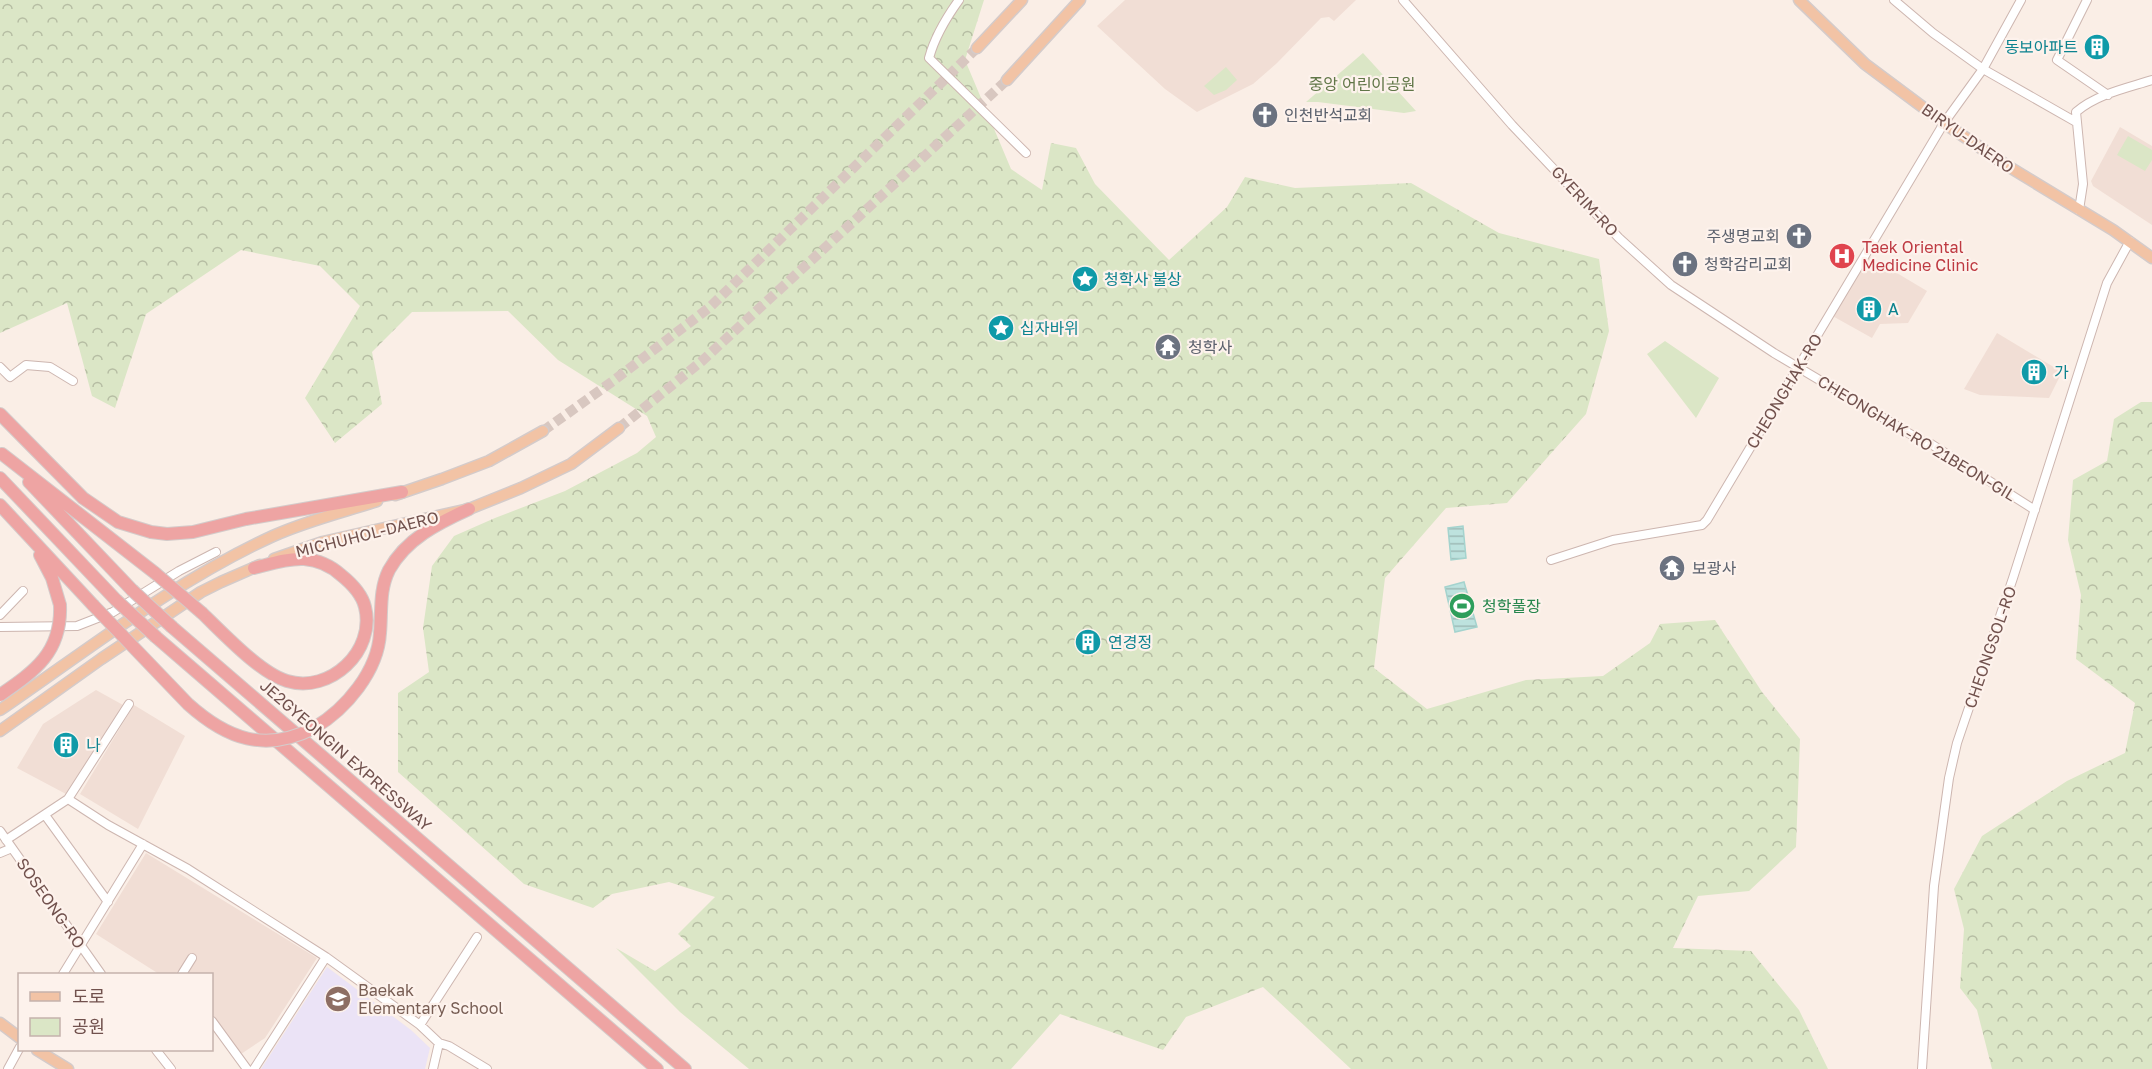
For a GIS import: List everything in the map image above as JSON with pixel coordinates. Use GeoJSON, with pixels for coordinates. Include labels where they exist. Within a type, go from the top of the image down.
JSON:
{"type":"FeatureCollection","features":[{"type":"Feature","properties":{"kind":"highway"},"geometry":{"type":"LineString","coordinates":[[0,414],[75,491],[118,522],[140,530],[167,534],[193,532],[246,519],[402,492]]}},
{"type":"Feature","properties":{"kind":"highway"},"geometry":{"type":"LineString","coordinates":[[1,453],[155,573],[256,662],[285,681],[302,684],[320,682],[344,668],[359,648],[366,623],[363,602],[350,583],[331,567],[313,561],[294,560],[254,568]]}},
{"type":"Feature","properties":{"kind":"highway","name":"JE2GYEONGIN EXPRESSWAY"},"geometry":{"type":"LineString","coordinates":[[1,453],[132,590],[172,627],[685,1069]]}},
{"type":"Feature","properties":{"kind":"highway","name":"JE2GYEONGIN EXPRESSWAY"},"geometry":{"type":"LineString","coordinates":[[0,478],[116,600],[156,637],[657,1069]]}},
{"type":"Feature","properties":{"kind":"highway"},"geometry":{"type":"LineString","coordinates":[[0,505],[188,704],[220,728],[246,738],[267,741],[289,738],[314,729],[346,702],[370,667],[380,640],[383,587],[398,556],[426,531],[469,509]]}},
{"type":"Feature","properties":{"kind":"highway"},"geometry":{"type":"LineString","coordinates":[[0,695],[33,672],[46,657],[57,632],[60,605],[50,572],[21,527]]}},
{"type":"Feature","properties":{"kind":"main road"},"geometry":{"type":"LineString","coordinates":[[977,48],[1022,0]]}},
{"type":"Feature","properties":{"kind":"main road"},"geometry":{"type":"LineString","coordinates":[[1007,80],[1080,0]]}},
{"type":"Feature","properties":{"kind":"main road","name":"BIRYU-DAERO"},"geometry":{"type":"LineString","coordinates":[[1799,0],[1865,64],[1944,123],[2006,165],[2130,241],[2152,258]]}},
{"type":"Feature","properties":{"kind":"main road","name":"MICHUHOL-DAERO"},"geometry":{"type":"LineString","coordinates":[[0,731],[201,592],[298,549],[469,509],[571,464],[619,428]]}},
{"type":"Feature","properties":{"kind":"main road","name":"MICHUHOL-DAERO"},"geometry":{"type":"LineString","coordinates":[[0,710],[182,585],[232,556],[276,535],[489,461],[543,431]]}},
{"type":"Feature","properties":{"kind":"main road"},"geometry":{"type":"LineString","coordinates":[[0,1023],[18,1036]]}},
{"type":"Feature","properties":{"kind":"main road"},"geometry":{"type":"LineString","coordinates":[[0,1033],[18,1038]]}},
{"type":"Feature","properties":{"kind":"main road"},"geometry":{"type":"LineString","coordinates":[[39,1051],[68,1069]]}},
{"type":"Feature","properties":{"kind":"street"},"geometry":{"type":"LineString","coordinates":[[959,0],[946,18],[929,58],[1026,153]]}},
{"type":"Feature","properties":{"kind":"street","name":"GYERIM-RO"},"geometry":{"type":"LineString","coordinates":[[1403,0],[1512,125],[1619,238],[1671,285],[1746,335],[1798,366]]}},
{"type":"Feature","properties":{"kind":"street"},"geometry":{"type":"LineString","coordinates":[[1894,0],[1933,33],[1983,69],[2076,122]]}},
{"type":"Feature","properties":{"kind":"street","name":"CHEONGHAK-RO"},"geometry":{"type":"LineString","coordinates":[[1551,560],[1613,540],[1702,525],[1944,123],[1983,69],[2021,0]]}},
{"type":"Feature","properties":{"kind":"street"},"geometry":{"type":"LineString","coordinates":[[2087,0],[2057,60],[2108,94]]}},
{"type":"Feature","properties":{"kind":"street"},"geometry":{"type":"LineString","coordinates":[[2079,210],[2083,184],[2076,112],[2108,94],[2152,80]]}},
{"type":"Feature","properties":{"kind":"street","name":"CHEONGSOL-RO"},"geometry":{"type":"LineString","coordinates":[[1922,1069],[1934,885],[1957,743],[2035,510],[2107,283],[2130,241]]}},
{"type":"Feature","properties":{"kind":"street"},"geometry":{"type":"LineString","coordinates":[[0,368],[10,377],[26,365],[50,367],[73,381]]}},
{"type":"Feature","properties":{"kind":"street","name":"CHEONGHAK-RO 21BEON-GIL"},"geometry":{"type":"LineString","coordinates":[[1798,366],[1922,441],[1931,444],[2035,510]]}},
{"type":"Feature","properties":{"kind":"street"},"geometry":{"type":"LineString","coordinates":[[0,627],[77,626],[112,612],[179,571],[216,552]]}},
{"type":"Feature","properties":{"kind":"street"},"geometry":{"type":"LineString","coordinates":[[0,615],[24,591]]}},
{"type":"Feature","properties":{"kind":"street"},"geometry":{"type":"LineString","coordinates":[[0,853],[45,814],[68,799],[129,704]]}},
{"type":"Feature","properties":{"kind":"street"},"geometry":{"type":"LineString","coordinates":[[68,799],[188,869],[326,957],[420,1025],[439,1043],[449,1046],[487,1069]]}},
{"type":"Feature","properties":{"kind":"street"},"geometry":{"type":"LineString","coordinates":[[45,814],[108,902]]}},
{"type":"Feature","properties":{"kind":"street","name":"SOSEONG-RO"},"geometry":{"type":"LineString","coordinates":[[0,831],[100,973]]}},
{"type":"Feature","properties":{"kind":"street"},"geometry":{"type":"LineString","coordinates":[[64,973],[143,844]]}},
{"type":"Feature","properties":{"kind":"street"},"geometry":{"type":"LineString","coordinates":[[420,1025],[477,937]]}},
{"type":"Feature","properties":{"kind":"street"},"geometry":{"type":"LineString","coordinates":[[254,1069],[326,957]]}},
{"type":"Feature","properties":{"kind":"street"},"geometry":{"type":"LineString","coordinates":[[183,973],[192,958]]}},
{"type":"Feature","properties":{"kind":"street"},"geometry":{"type":"LineString","coordinates":[[213,1022],[247,1069]]}},
{"type":"Feature","properties":{"kind":"street"},"geometry":{"type":"LineString","coordinates":[[433,1069],[439,1043]]}},
{"type":"Feature","properties":{"kind":"street"},"geometry":{"type":"LineString","coordinates":[[8,1069],[18,1051]]}},
{"type":"Feature","properties":{"kind":"street"},"geometry":{"type":"LineString","coordinates":[[157,1051],[171,1069]]}},
{"type":"Feature","properties":{"kind":"shaded area"},"geometry":{"type":"Polygon","coordinates":[[[1125,0],[1356,0],[1334,21],[1329,17],[1321,18],[1253,84],[1197,112],[1165,89],[1097,26],[1125,0]]]}},
{"type":"Feature","properties":{"kind":"shaded area"},"geometry":{"type":"Polygon","coordinates":[[[2120,127],[2152,146],[2152,225],[2093,186],[2091,181],[2120,127]]]}},
{"type":"Feature","properties":{"kind":"shaded area"},"geometry":{"type":"Polygon","coordinates":[[[1865,254],[1927,291],[1908,323],[1880,324],[1872,338],[1829,314],[1865,254]]]}},
{"type":"Feature","properties":{"kind":"shaded area"},"geometry":{"type":"Polygon","coordinates":[[[1997,333],[2062,372],[2049,398],[1980,395],[1964,389],[1997,333]]]}},
{"type":"Feature","properties":{"kind":"shaded area"},"geometry":{"type":"Polygon","coordinates":[[[96,690],[123,705],[66,794],[17,768],[43,724],[96,690]]]}},
{"type":"Feature","properties":{"kind":"shaded area"},"geometry":{"type":"Polygon","coordinates":[[[134,705],[185,736],[138,829],[80,794],[134,705]]]}},
{"type":"Feature","properties":{"kind":"shaded area"},"geometry":{"type":"Polygon","coordinates":[[[146,853],[317,958],[265,1038],[241,1054],[213,1016],[213,973],[180,973],[178,971],[157,973],[96,934],[146,853]]]}},
{"type":"Feature","properties":{"kind":"shaded area","name":"Baekak Elementary School"},"geometry":{"type":"Polygon","coordinates":[[[327,967],[411,1030],[430,1048],[425,1069],[261,1069],[327,967]]]}},
{"type":"Feature","properties":{"kind":"green space"},"geometry":{"type":"Polygon","coordinates":[[[0,0],[984,0],[965,60],[1011,169],[1042,190],[1051,143],[1076,148],[1095,184],[1169,260],[1227,207],[1245,177],[1295,188],[1411,183],[1499,233],[1599,259],[1609,331],[1586,414],[1507,503],[1446,508],[1385,578],[1374,668],[1427,709],[1526,680],[1603,676],[1650,643],[1660,624],[1715,620],[1762,692],[1800,739],[1796,847],[1749,891],[1698,896],[1673,948],[1751,951],[1799,1010],[1828,1069],[1351,1069],[1263,987],[1186,1017],[1163,1050],[1060,1014],[1011,1069],[749,1069],[680,1012],[616,948],[655,971],[691,946],[678,934],[715,897],[669,882],[612,894],[593,908],[524,884],[398,772],[398,693],[429,672],[423,628],[432,566],[454,536],[565,491],[637,453],[656,437],[647,416],[558,360],[508,311],[412,312],[372,352],[382,404],[335,443],[305,398],[360,306],[320,266],[241,250],[146,314],[115,408],[92,396],[67,303],[0,333],[0,0]]]}},
{"type":"Feature","properties":{"kind":"green space","name":"중앙 어린이공원"},"geometry":{"type":"Polygon","coordinates":[[[1363,53],[1416,111],[1404,113],[1306,102],[1363,53]]]}},
{"type":"Feature","properties":{"kind":"green space"},"geometry":{"type":"Polygon","coordinates":[[[1226,67],[1237,80],[1226,90],[1214,95],[1204,86],[1226,67]]]}},
{"type":"Feature","properties":{"kind":"green space"},"geometry":{"type":"Polygon","coordinates":[[[2128,136],[2152,150],[2152,160],[2145,171],[2117,155],[2128,136]]]}},
{"type":"Feature","properties":{"kind":"green space"},"geometry":{"type":"Polygon","coordinates":[[[1665,341],[1719,378],[1696,418],[1647,354],[1665,341]]]}},
{"type":"Feature","properties":{"kind":"green space"},"geometry":{"type":"Polygon","coordinates":[[[2141,402],[2152,402],[2152,1069],[1992,1069],[1977,1010],[1960,988],[1964,929],[1954,889],[1982,836],[2067,781],[2125,753],[2135,703],[2076,659],[2081,595],[2068,540],[2073,480],[2107,461],[2114,419],[2141,402]]]}},
{"type":"Feature","properties":{"kind":"water"},"geometry":{"type":"Polygon","coordinates":[[[1463,526],[1466,558],[1451,560],[1448,528],[1463,526]]]}},
{"type":"Feature","properties":{"kind":"water"},"geometry":{"type":"Polygon","coordinates":[[[1464,582],[1477,627],[1455,632],[1445,587],[1464,582]]]}},
{"type":"Feature","properties":{"kind":"tunnel"},"geometry":{"type":"LineString","coordinates":[[543,431],[710,307],[977,48]]}},
{"type":"Feature","properties":{"kind":"tunnel"},"geometry":{"type":"LineString","coordinates":[[619,428],[702,361],[1007,80]]}},
{"type":"Feature","properties":{"kind":"place","name":"동보아파트"},"geometry":{"type":"Point","coordinates":[2097,47]}},
{"type":"Feature","properties":{"kind":"place","name":"인천반석교회"},"geometry":{"type":"Point","coordinates":[1265,115]}},
{"type":"Feature","properties":{"kind":"place","name":"주생명교회"},"geometry":{"type":"Point","coordinates":[1799,236]}},
{"type":"Feature","properties":{"kind":"place","name":"Taek Oriental Medicine Clinic"},"geometry":{"type":"Point","coordinates":[1842,256]}},
{"type":"Feature","properties":{"kind":"place","name":"청학감리교회"},"geometry":{"type":"Point","coordinates":[1685,264]}},
{"type":"Feature","properties":{"kind":"place","name":"청학사 불상"},"geometry":{"type":"Point","coordinates":[1085,279]}},
{"type":"Feature","properties":{"kind":"place","name":"A"},"geometry":{"type":"Point","coordinates":[1869,309]}},
{"type":"Feature","properties":{"kind":"place","name":"십자바위"},"geometry":{"type":"Point","coordinates":[1001,328]}},
{"type":"Feature","properties":{"kind":"place","name":"청학사"},"geometry":{"type":"Point","coordinates":[1168,347]}},
{"type":"Feature","properties":{"kind":"place","name":"가"},"geometry":{"type":"Point","coordinates":[2034,372]}},
{"type":"Feature","properties":{"kind":"place","name":"보광사"},"geometry":{"type":"Point","coordinates":[1672,568]}},
{"type":"Feature","properties":{"kind":"place","name":"청학풀장"},"geometry":{"type":"Point","coordinates":[1462,606]}},
{"type":"Feature","properties":{"kind":"place","name":"연경정"},"geometry":{"type":"Point","coordinates":[1088,642]}},
{"type":"Feature","properties":{"kind":"place","name":"나"},"geometry":{"type":"Point","coordinates":[66,745]}},
{"type":"Feature","properties":{"kind":"place","name":"Baekak Elementary School"},"geometry":{"type":"Point","coordinates":[338,999]}}]}
